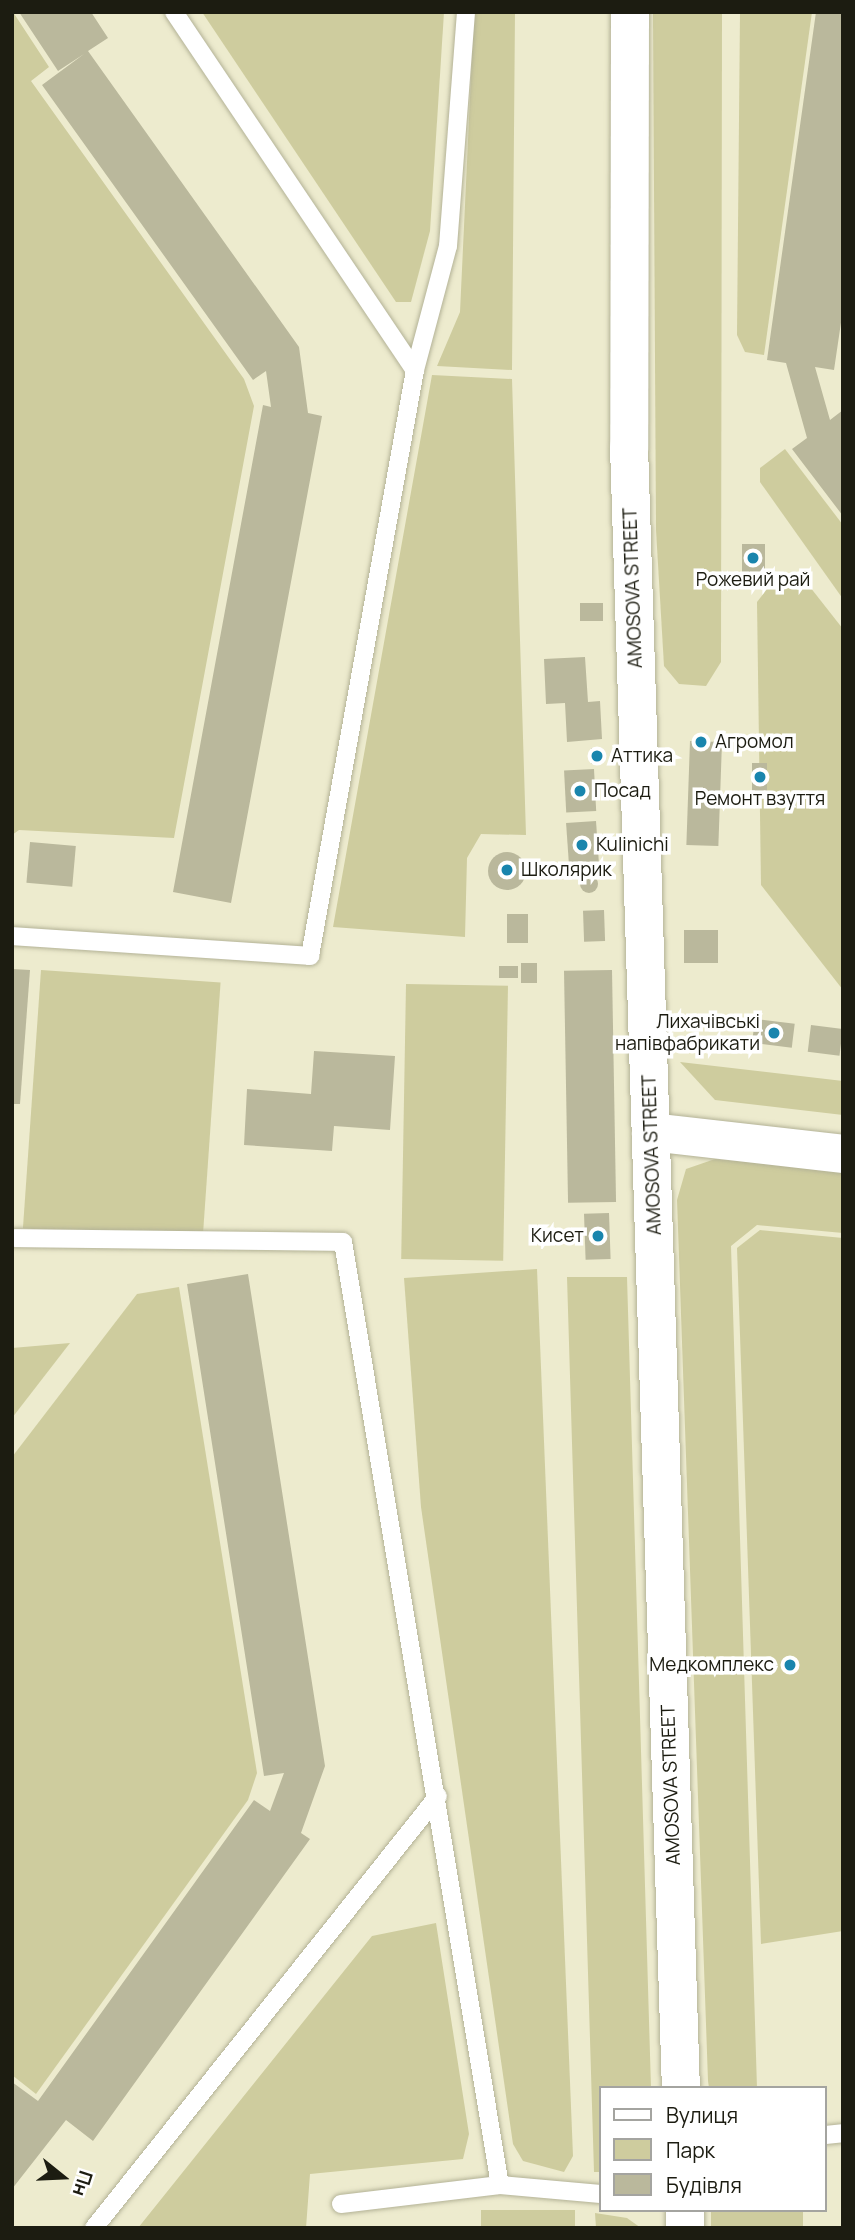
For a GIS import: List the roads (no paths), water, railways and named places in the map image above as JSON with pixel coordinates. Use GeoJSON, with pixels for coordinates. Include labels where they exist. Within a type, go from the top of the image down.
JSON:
{"type":"FeatureCollection","features":[{"type":"Feature","properties":{"kind":"street","name":"AMOSOVA STREET"},"geometry":{"type":"LineString","coordinates":[[630,12],[629,446],[681,2086]]}},
{"type":"Feature","properties":{"kind":"street"},"geometry":{"type":"LineString","coordinates":[[651,1132],[843,1154]]}},
{"type":"Feature","properties":{"kind":"lane"},"geometry":{"type":"LineString","coordinates":[[174,12],[415,370]]}},
{"type":"Feature","properties":{"kind":"lane"},"geometry":{"type":"LineString","coordinates":[[12,936],[310,956],[415,370],[448,246],[466,12]]}},
{"type":"Feature","properties":{"kind":"lane"},"geometry":{"type":"LineString","coordinates":[[15,1238],[343,1242],[438,1796],[500,2185]]}},
{"type":"Feature","properties":{"kind":"lane"},"geometry":{"type":"LineString","coordinates":[[94,2228],[438,1796]]}},
{"type":"Feature","properties":{"kind":"lane"},"geometry":{"type":"LineString","coordinates":[[341,2204],[500,2185],[600,2194]]}},
{"type":"Feature","properties":{"kind":"place","name":"Рожевий рай"},"geometry":{"type":"Point","coordinates":[753,558]}},
{"type":"Feature","properties":{"kind":"place","name":"Агромол"},"geometry":{"type":"Point","coordinates":[701,742]}},
{"type":"Feature","properties":{"kind":"place","name":"Аттика"},"geometry":{"type":"Point","coordinates":[597,756]}},
{"type":"Feature","properties":{"kind":"place","name":"Ремонт взуття"},"geometry":{"type":"Point","coordinates":[760,777]}},
{"type":"Feature","properties":{"kind":"place","name":"Посад"},"geometry":{"type":"Point","coordinates":[580,791]}},
{"type":"Feature","properties":{"kind":"place","name":"Kulinichi"},"geometry":{"type":"Point","coordinates":[582,845]}},
{"type":"Feature","properties":{"kind":"place","name":"Школярик"},"geometry":{"type":"Point","coordinates":[507,870]}},
{"type":"Feature","properties":{"kind":"place","name":"Лихачівські напівфабрикати"},"geometry":{"type":"Point","coordinates":[774,1033]}},
{"type":"Feature","properties":{"kind":"place","name":"Кисет"},"geometry":{"type":"Point","coordinates":[598,1236]}},
{"type":"Feature","properties":{"kind":"place","name":"Медкомплекс"},"geometry":{"type":"Point","coordinates":[790,1665]}}]}
